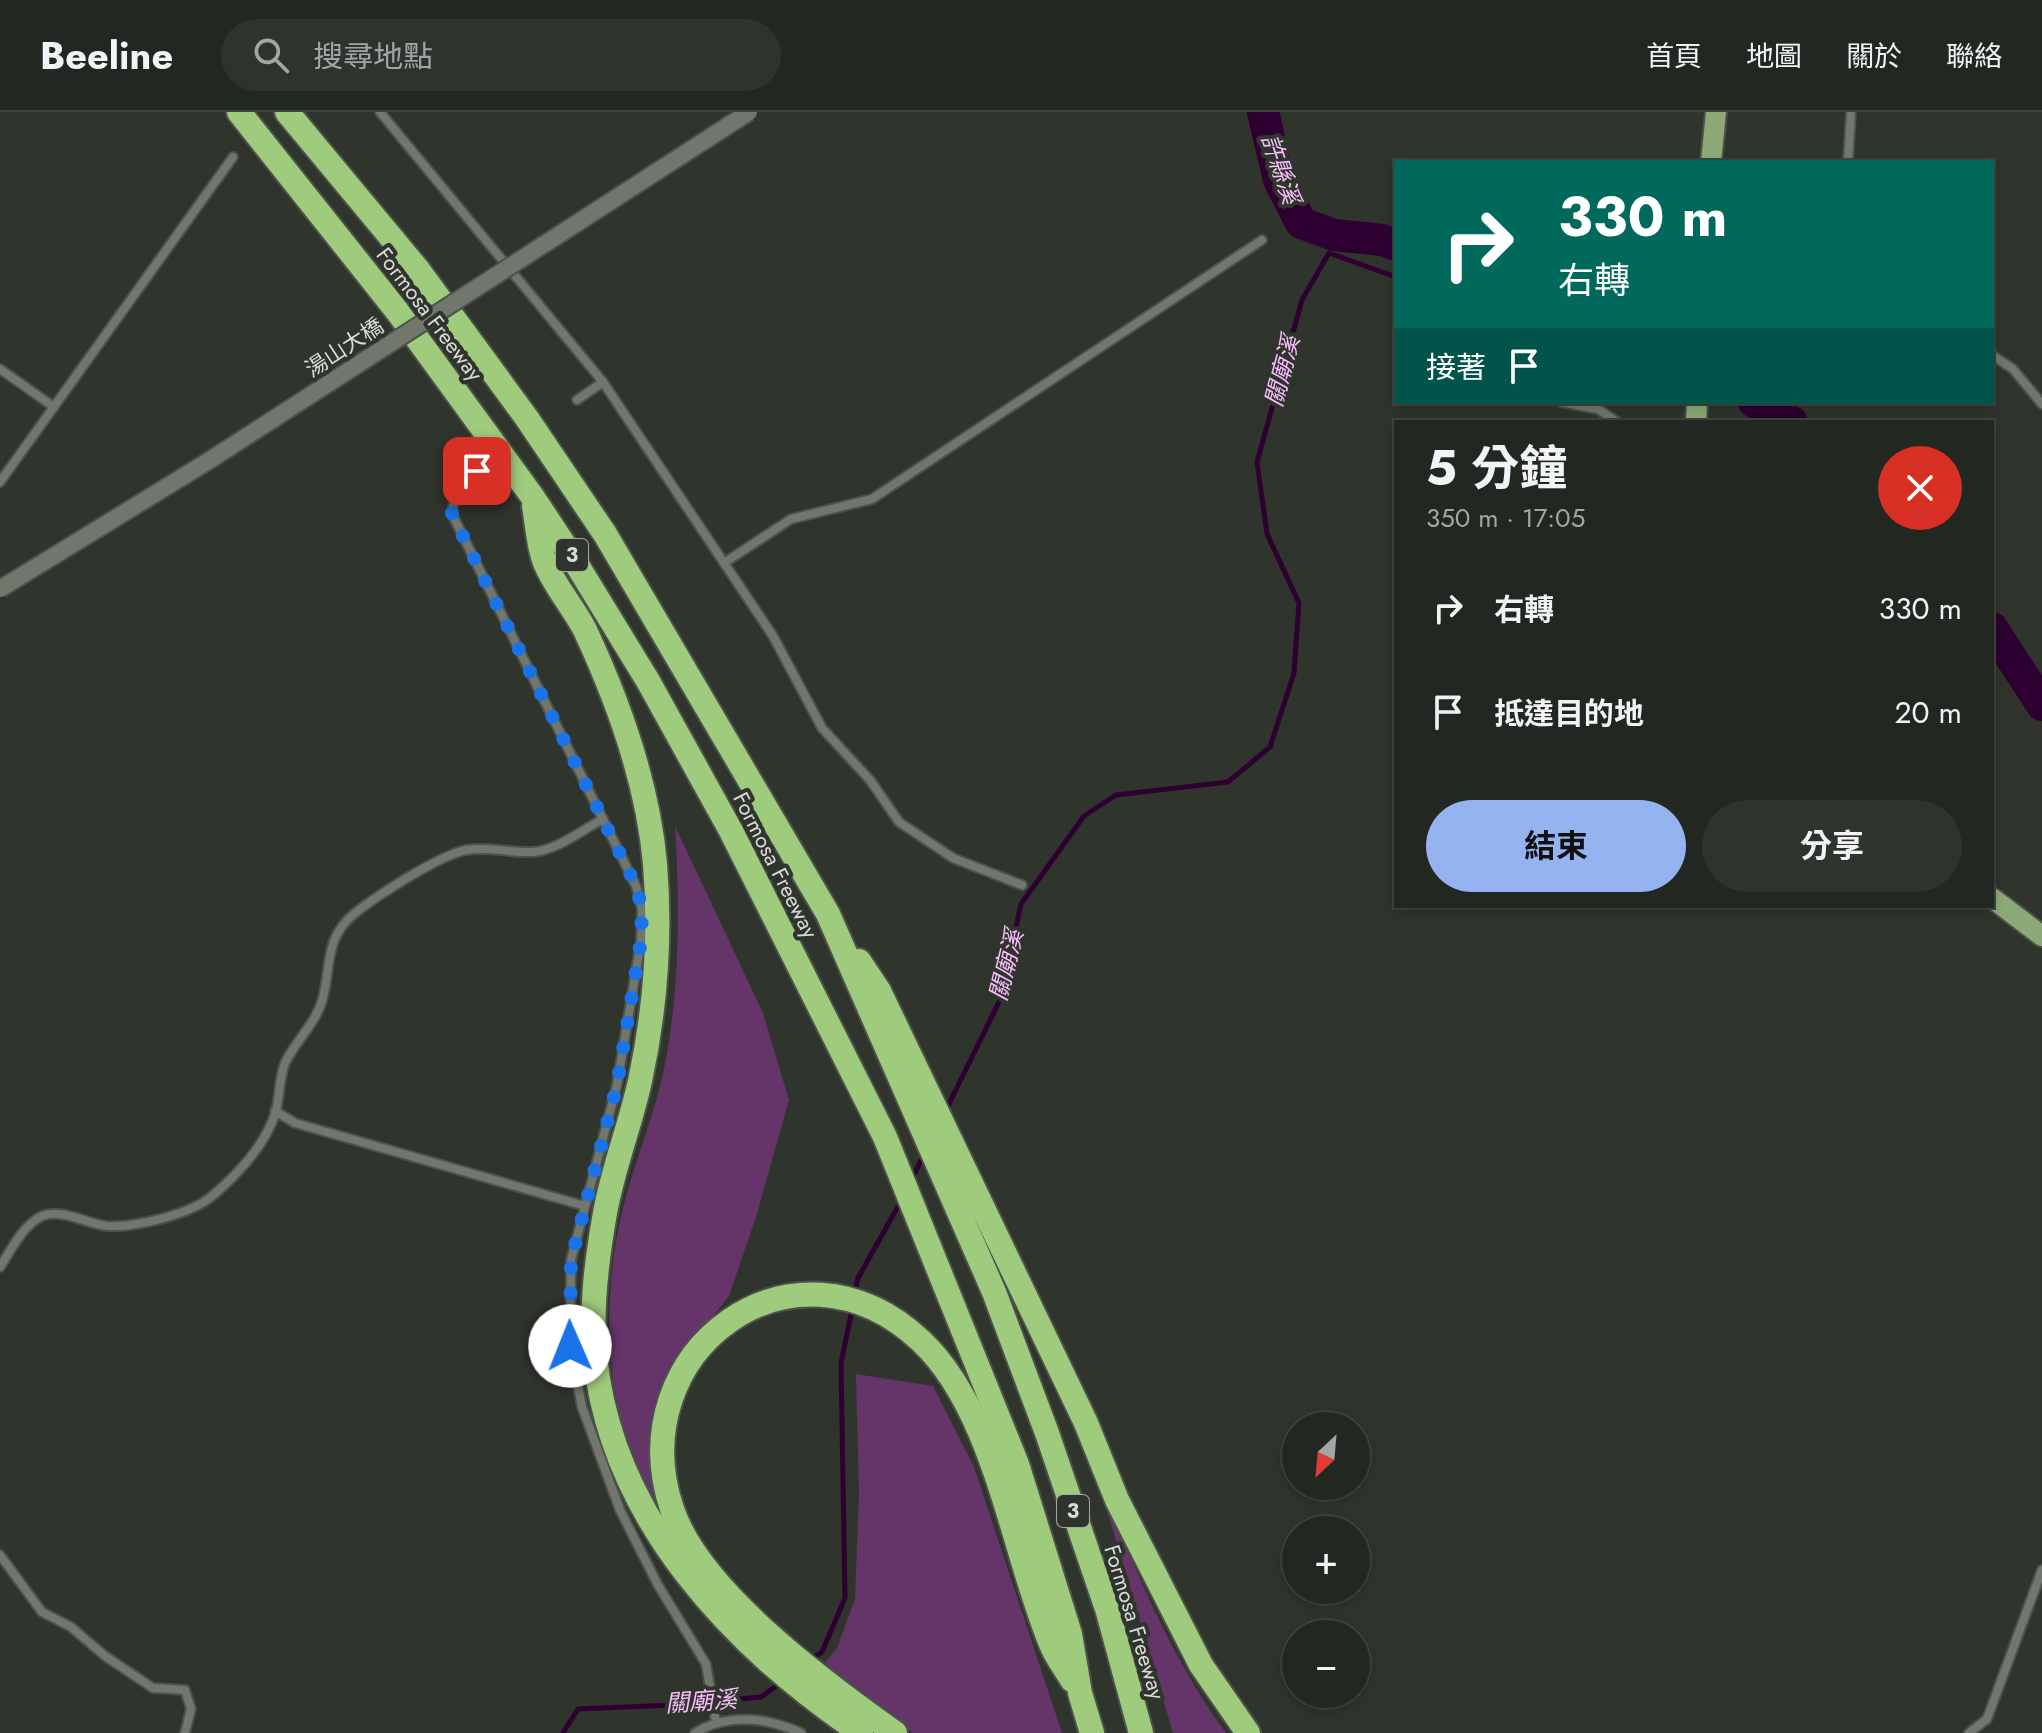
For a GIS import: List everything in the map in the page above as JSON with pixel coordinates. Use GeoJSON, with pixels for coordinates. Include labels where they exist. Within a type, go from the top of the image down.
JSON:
{"type":"FeatureCollection","features":[{"type":"Feature","properties":{"kind":"highway","name":"Formosa Freeway"},"geometry":{"type":"LineString","coordinates":[[239,112],[397,311],[532,496],[655,695],[731,831],[885,1137],[1017,1464],[1070,1634],[1080,1693],[1092,1733]]}},
{"type":"Feature","properties":{"kind":"highway","name":"Formosa Freeway"},"geometry":{"type":"LineString","coordinates":[[287,112],[419,271],[526,417],[605,534],[828,914],[872,996],[994,1292],[1047,1433],[1108,1612],[1141,1733]]}},
{"type":"Feature","properties":{"kind":"highway"},"geometry":{"type":"LineString","coordinates":[[532,496],[544,560],[583,628],[627,733],[655,864],[656,955],[652,1007],[639,1083],[605,1212],[599,1259],[595,1354],[602,1399],[620,1458],[641,1510],[716,1609],[825,1697],[861,1733]]}},
{"type":"Feature","properties":{"kind":"highway"},"geometry":{"type":"LineString","coordinates":[[872,996],[1018,1278],[1086,1423],[1117,1500],[1162,1590],[1201,1665],[1248,1733]]}},
{"type":"Feature","properties":{"kind":"highway"},"geometry":{"type":"LineString","coordinates":[[773,1653],[756,1622],[694,1552],[672,1510],[664,1473],[661,1432],[669,1400],[687,1363],[706,1337],[730,1318],[762,1301],[791,1294],[823,1295],[854,1301],[888,1316],[922,1341],[962,1399],[984,1446],[1051,1645],[1080,1693]]}},
{"type":"Feature","properties":{"kind":"highway"},"geometry":{"type":"LineString","coordinates":[[825,1697],[895,1733]]}},
{"type":"Feature","properties":{"kind":"main road"},"geometry":{"type":"LineString","coordinates":[[1711,160],[1716,112]]}},
{"type":"Feature","properties":{"kind":"main road"},"geometry":{"type":"LineString","coordinates":[[1994,900],[2042,936]]}},
{"type":"Feature","properties":{"kind":"street","name":"湯山大橋"},"geometry":{"type":"LineString","coordinates":[[0,589],[210,460],[749,112]]}},
{"type":"Feature","properties":{"kind":"lane"},"geometry":{"type":"LineString","coordinates":[[380,112],[603,382],[773,636],[822,728],[870,780],[899,822],[953,858],[1022,885]]}},
{"type":"Feature","properties":{"kind":"lane"},"geometry":{"type":"LineString","coordinates":[[1848,160],[1851,112]]}},
{"type":"Feature","properties":{"kind":"lane"},"geometry":{"type":"LineString","coordinates":[[0,482],[233,157]]}},
{"type":"Feature","properties":{"kind":"lane"},"geometry":{"type":"LineString","coordinates":[[724,563],[791,519],[872,499],[1262,240]]}},
{"type":"Feature","properties":{"kind":"lane"},"geometry":{"type":"LineString","coordinates":[[1994,356],[2013,369],[2042,404]]}},
{"type":"Feature","properties":{"kind":"lane"},"geometry":{"type":"LineString","coordinates":[[0,369],[54,407]]}},
{"type":"Feature","properties":{"kind":"lane"},"geometry":{"type":"LineString","coordinates":[[577,400],[603,382]]}},
{"type":"Feature","properties":{"kind":"lane"},"geometry":{"type":"LineString","coordinates":[[1572,404],[1598,409],[1614,420]]}},
{"type":"Feature","properties":{"kind":"lane"},"geometry":{"type":"LineString","coordinates":[[477,471],[462,486],[453,502],[452,514],[636,886],[642,909],[641,941],[617,1085],[568,1283],[570,1346],[582,1407],[620,1510],[658,1585],[710,1675],[716,1718]]}},
{"type":"Feature","properties":{"kind":"lane"},"geometry":{"type":"LineString","coordinates":[[0,1267],[25,1229],[43,1216],[56,1214],[108,1226],[134,1224],[194,1209],[238,1173],[267,1131],[275,1111],[283,1068],[297,1039],[316,1016],[322,999],[328,953],[339,930],[354,914],[434,864],[461,851],[482,847],[535,852],[553,846],[603,819]]}},
{"type":"Feature","properties":{"kind":"lane"},"geometry":{"type":"LineString","coordinates":[[275,1111],[295,1123],[585,1206]]}},
{"type":"Feature","properties":{"kind":"lane"},"geometry":{"type":"LineString","coordinates":[[0,1555],[42,1612],[71,1627],[105,1656],[153,1688],[185,1690],[191,1709],[185,1733]]}},
{"type":"Feature","properties":{"kind":"lane"},"geometry":{"type":"LineString","coordinates":[[1969,1733],[1987,1719],[2042,1570]]}},
{"type":"Feature","properties":{"kind":"lane"},"geometry":{"type":"LineString","coordinates":[[695,1733],[716,1718],[766,1719],[801,1733]]}},
{"type":"Feature","properties":{"kind":"shaded area"},"geometry":{"type":"Polygon","coordinates":[[[675,826],[763,1013],[789,1100],[756,1217],[729,1296],[680,1358],[653,1435],[653,1474],[661,1519],[642,1484],[628,1446],[618,1408],[609,1327],[615,1247],[632,1174],[659,1091],[673,1013],[678,920],[675,826]]]}},
{"type":"Feature","properties":{"kind":"shaded area"},"geometry":{"type":"Polygon","coordinates":[[[856,1374],[933,1386],[974,1467],[1062,1733],[913,1733],[823,1665],[837,1648],[855,1599],[859,1493],[856,1374]]]}},
{"type":"Feature","properties":{"kind":"shaded area"},"geometry":{"type":"Polygon","coordinates":[[[1101,1490],[1172,1646],[1226,1733],[1173,1733],[1101,1490]]]}},
{"type":"Feature","properties":{"kind":"waterway","name":"許縣溪"},"geometry":{"type":"LineString","coordinates":[[1263,112],[1279,180],[1301,223],[1334,235],[1394,244]]}},
{"type":"Feature","properties":{"kind":"waterway","name":"關廟溪"},"geometry":{"type":"LineString","coordinates":[[946,1110],[1001,998],[1021,904],[1084,816],[1116,795],[1228,782],[1270,747],[1294,673],[1299,603],[1267,534],[1257,462],[1302,300],[1329,253],[1394,276]]}},
{"type":"Feature","properties":{"kind":"waterway","name":"許縣溪"},"geometry":{"type":"LineString","coordinates":[[1758,404],[1788,420]]}},
{"type":"Feature","properties":{"kind":"waterway","name":"許縣溪"},"geometry":{"type":"LineString","coordinates":[[1994,631],[2042,705]]}},
{"type":"Feature","properties":{"kind":"waterway","name":"關廟溪"},"geometry":{"type":"LineString","coordinates":[[910,1182],[924,1155]]}},
{"type":"Feature","properties":{"kind":"waterway","name":"關廟溪"},"geometry":{"type":"LineString","coordinates":[[854,1296],[858,1278],[901,1201]]}},
{"type":"Feature","properties":{"kind":"waterway","name":"關廟溪"},"geometry":{"type":"LineString","coordinates":[[810,1660],[822,1652],[845,1598],[841,1363],[852,1310]]}},
{"type":"Feature","properties":{"kind":"waterway","name":"關廟溪"},"geometry":{"type":"LineString","coordinates":[[563,1733],[578,1709],[761,1697],[783,1681]]}},
{"type":"Feature","properties":{"kind":"route"},"geometry":{"type":"LineString","coordinates":[[477,471],[462,486],[453,502],[452,514],[636,886],[642,909],[641,941],[617,1085],[571,1260],[568,1283],[570,1346]]}}]}
